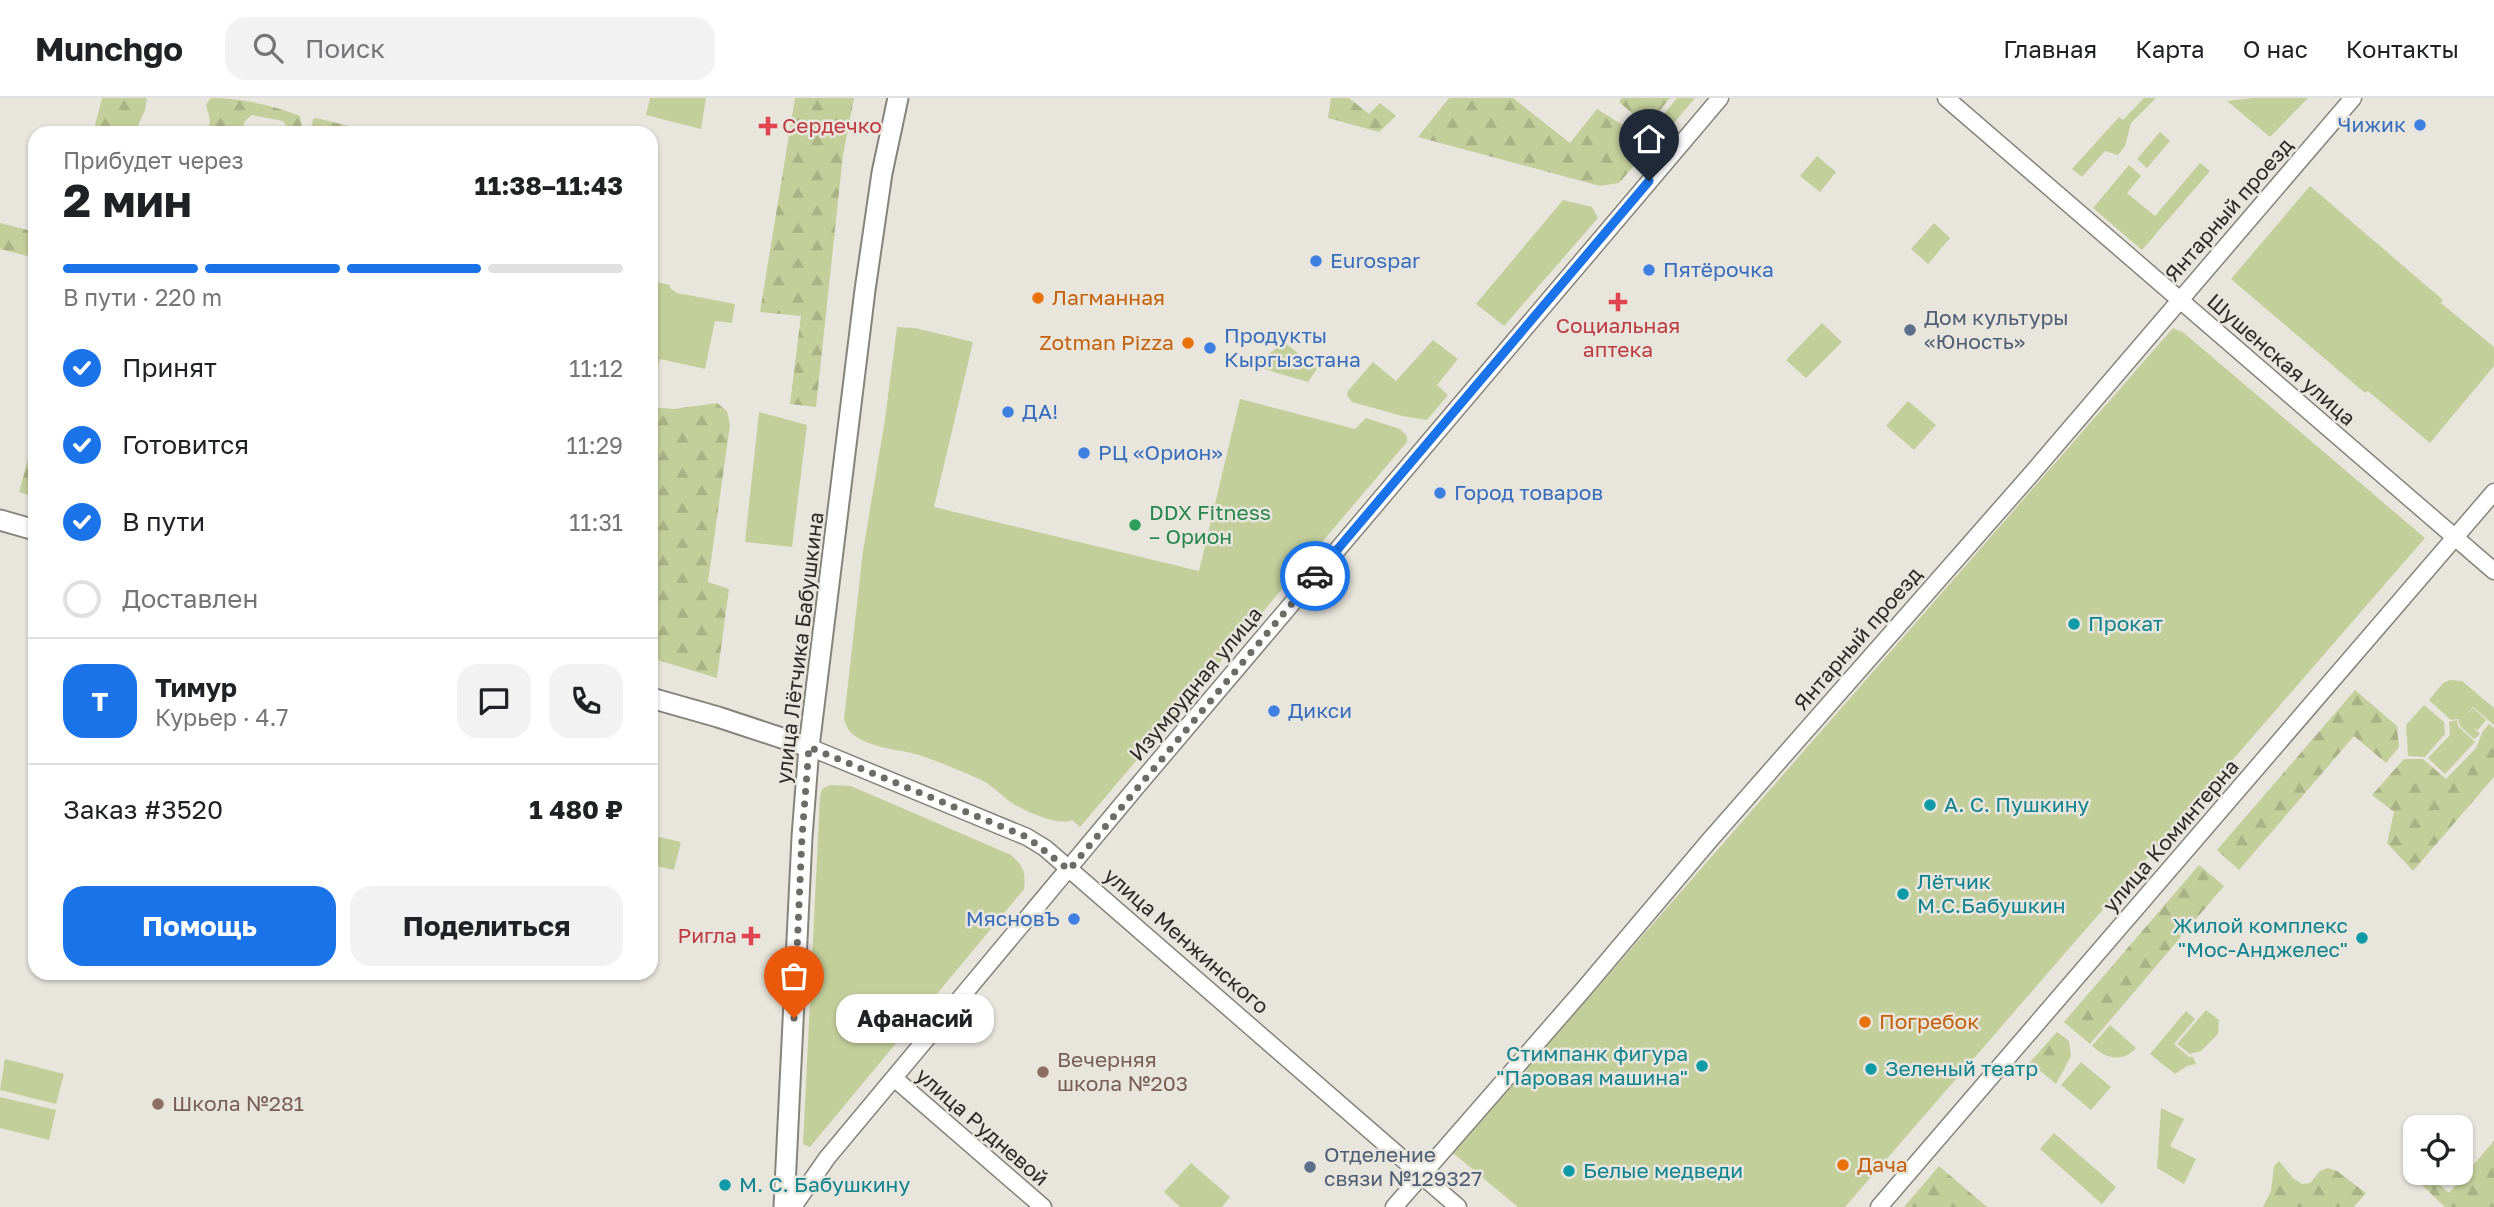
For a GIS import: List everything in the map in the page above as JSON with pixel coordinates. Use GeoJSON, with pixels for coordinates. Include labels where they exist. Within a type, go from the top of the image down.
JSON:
{"type":"FeatureCollection","features":[{"type":"Feature","properties":{"kind":"main road","name":"улица Лётчика Бабушкина"},"geometry":{"type":"LineString","coordinates":[[784,1207],[802,837],[809,747],[865,290],[882,173],[898,98]]}},
{"type":"Feature","properties":{"kind":"main road"},"geometry":{"type":"LineString","coordinates":[[0,520],[28,528]]}},
{"type":"Feature","properties":{"kind":"main road","name":"улица Менжинского"},"geometry":{"type":"LineString","coordinates":[[658,700],[730,720],[809,747]]}},
{"type":"Feature","properties":{"kind":"street","name":"Изумрудная улица"},"geometry":{"type":"LineString","coordinates":[[793,1207],[827,1158],[1720,98]]}},
{"type":"Feature","properties":{"kind":"street","name":"Шушенская улица"},"geometry":{"type":"LineString","coordinates":[[1945,98],[2494,571]]}},
{"type":"Feature","properties":{"kind":"street","name":"Янтарный проезд"},"geometry":{"type":"LineString","coordinates":[[1394,1207],[2353,98]]}},
{"type":"Feature","properties":{"kind":"street","name":"улица Коминтерна"},"geometry":{"type":"LineString","coordinates":[[1879,1207],[2494,492]]}},
{"type":"Feature","properties":{"kind":"street","name":"улица Менжинского"},"geometry":{"type":"LineString","coordinates":[[809,747],[1027,837],[1069,870],[1458,1207]]}},
{"type":"Feature","properties":{"kind":"street","name":"улица Рудневой"},"geometry":{"type":"LineString","coordinates":[[894,1078],[1043,1207]]}},
{"type":"Feature","properties":{"kind":"green space"},"geometry":{"type":"Polygon","coordinates":[[[102,98],[147,98],[138,126],[95,126],[102,98]]]}},
{"type":"Feature","properties":{"kind":"green space"},"geometry":{"type":"Polygon","coordinates":[[[108,98],[137,98],[133,112],[122,126],[100,126],[108,98]]]}},
{"type":"Feature","properties":{"kind":"green space"},"geometry":{"type":"Polygon","coordinates":[[[211,98],[222,98],[268,105],[300,116],[302,126],[287,126],[283,121],[252,115],[243,126],[209,126],[206,104],[211,98]]]}},
{"type":"Feature","properties":{"kind":"green space"},"geometry":{"type":"Polygon","coordinates":[[[650,98],[706,98],[701,129],[646,115],[650,98]]]}},
{"type":"Feature","properties":{"kind":"green space"},"geometry":{"type":"Polygon","coordinates":[[[795,98],[854,98],[843,155],[816,407],[790,404],[801,316],[760,312],[795,98]]]}},
{"type":"Feature","properties":{"kind":"green space"},"geometry":{"type":"Polygon","coordinates":[[[1331,98],[1349,98],[1369,114],[1380,103],[1396,116],[1379,132],[1328,118],[1331,98]]]}},
{"type":"Feature","properties":{"kind":"green space"},"geometry":{"type":"Polygon","coordinates":[[[1449,98],[1513,98],[1570,143],[1597,109],[1653,144],[1619,183],[1600,186],[1418,137],[1449,98]]]}},
{"type":"Feature","properties":{"kind":"green space"},"geometry":{"type":"Polygon","coordinates":[[[1622,98],[1670,98],[1647,126],[1619,102],[1622,98]]]}},
{"type":"Feature","properties":{"kind":"green space"},"geometry":{"type":"Polygon","coordinates":[[[1677,98],[1695,98],[1662,137],[1652,129],[1677,98]]]}},
{"type":"Feature","properties":{"kind":"green space"},"geometry":{"type":"Polygon","coordinates":[[[2144,98],[2156,98],[2131,123],[2125,146],[2118,155],[2105,151],[2082,177],[2072,169],[2119,117],[2123,120],[2144,98]]]}},
{"type":"Feature","properties":{"kind":"green space"},"geometry":{"type":"Polygon","coordinates":[[[2308,98],[2270,137],[2227,101],[2308,98]]]}},
{"type":"Feature","properties":{"kind":"green space"},"geometry":{"type":"Polygon","coordinates":[[[316,118],[349,126],[312,126],[313,119],[316,118]]]}},
{"type":"Feature","properties":{"kind":"green space"},"geometry":{"type":"Polygon","coordinates":[[[2160,132],[2170,141],[2147,168],[2137,159],[2160,132]]]}},
{"type":"Feature","properties":{"kind":"green space"},"geometry":{"type":"Polygon","coordinates":[[[1817,156],[1836,172],[1820,192],[1800,176],[1817,156]]]}},
{"type":"Feature","properties":{"kind":"green space"},"geometry":{"type":"Polygon","coordinates":[[[2200,163],[2210,171],[2142,250],[2093,208],[2129,165],[2141,176],[2127,193],[2155,216],[2200,163]]]}},
{"type":"Feature","properties":{"kind":"green space"},"geometry":{"type":"Polygon","coordinates":[[[2310,186],[2494,347],[2494,366],[2430,443],[2368,391],[2365,393],[2231,279],[2310,186]]]}},
{"type":"Feature","properties":{"kind":"green space"},"geometry":{"type":"Polygon","coordinates":[[[1563,200],[1592,207],[1598,218],[1504,326],[1476,304],[1563,200]]]}},
{"type":"Feature","properties":{"kind":"green space"},"geometry":{"type":"Polygon","coordinates":[[[0,223],[28,230],[28,256],[0,249],[0,223]]]}},
{"type":"Feature","properties":{"kind":"green space"},"geometry":{"type":"Polygon","coordinates":[[[1934,223],[1950,238],[1928,264],[1911,249],[1934,223]]]}},
{"type":"Feature","properties":{"kind":"green space"},"geometry":{"type":"Polygon","coordinates":[[[658,282],[670,285],[677,293],[735,304],[732,323],[715,321],[705,369],[660,359],[658,366],[658,282]]]}},
{"type":"Feature","properties":{"kind":"green space"},"geometry":{"type":"Polygon","coordinates":[[[1822,323],[1842,342],[1806,378],[1786,360],[1822,323]]]}},
{"type":"Feature","properties":{"kind":"green space"},"geometry":{"type":"Polygon","coordinates":[[[897,327],[915,328],[973,342],[934,507],[1199,571],[1240,399],[1355,429],[1366,418],[1400,429],[1407,436],[1407,442],[1080,827],[1072,820],[1051,820],[1025,810],[982,780],[942,764],[916,754],[867,742],[853,734],[845,722],[863,551],[897,327]]]}},
{"type":"Feature","properties":{"kind":"green space"},"geometry":{"type":"Polygon","coordinates":[[[2173,328],[2184,333],[2425,538],[1845,1207],[1518,1207],[1453,1153],[2173,328]]]}},
{"type":"Feature","properties":{"kind":"green space"},"geometry":{"type":"Polygon","coordinates":[[[1433,340],[1458,359],[1437,385],[1448,395],[1427,420],[1352,402],[1347,395],[1373,362],[1396,381],[1433,340]]]}},
{"type":"Feature","properties":{"kind":"green space"},"geometry":{"type":"Polygon","coordinates":[[[1284,342],[1317,369],[1308,382],[1254,366],[1284,342]]]}},
{"type":"Feature","properties":{"kind":"green space"},"geometry":{"type":"Polygon","coordinates":[[[1908,401],[1936,425],[1914,450],[1886,426],[1908,401]]]}},
{"type":"Feature","properties":{"kind":"green space"},"geometry":{"type":"Polygon","coordinates":[[[717,403],[727,411],[730,425],[708,582],[729,589],[717,678],[658,660],[658,408],[674,409],[717,403]]]}},
{"type":"Feature","properties":{"kind":"green space"},"geometry":{"type":"Polygon","coordinates":[[[759,412],[807,425],[792,547],[745,542],[759,412]]]}},
{"type":"Feature","properties":{"kind":"green space"},"geometry":{"type":"Polygon","coordinates":[[[28,459],[28,495],[19,492],[28,459]]]}},
{"type":"Feature","properties":{"kind":"green space"},"geometry":{"type":"Polygon","coordinates":[[[2450,680],[2462,681],[2494,708],[2494,725],[2473,707],[2463,718],[2473,708],[2486,720],[2478,730],[2474,728],[2480,734],[2474,739],[2460,726],[2458,719],[2451,720],[2429,700],[2443,683],[2450,680]]]}},
{"type":"Feature","properties":{"kind":"green space"},"geometry":{"type":"Polygon","coordinates":[[[2355,690],[2397,726],[2399,747],[2386,763],[2354,736],[2239,870],[2217,850],[2355,690]]]}},
{"type":"Feature","properties":{"kind":"green space"},"geometry":{"type":"Polygon","coordinates":[[[2424,705],[2444,722],[2445,734],[2425,757],[2408,756],[2406,725],[2424,705]]]}},
{"type":"Feature","properties":{"kind":"green space"},"geometry":{"type":"Polygon","coordinates":[[[2457,720],[2458,726],[2475,742],[2445,774],[2428,758],[2450,735],[2449,722],[2457,720]]]}},
{"type":"Feature","properties":{"kind":"green space"},"geometry":{"type":"Polygon","coordinates":[[[2489,724],[2494,728],[2494,777],[2413,871],[2387,843],[2394,812],[2372,795],[2404,759],[2423,759],[2446,779],[2476,748],[2489,724]]]}},
{"type":"Feature","properties":{"kind":"green space"},"geometry":{"type":"Polygon","coordinates":[[[830,785],[851,786],[1011,855],[1023,870],[1025,883],[1024,889],[810,1147],[803,1144],[820,796],[822,789],[830,785]]]}},
{"type":"Feature","properties":{"kind":"green space"},"geometry":{"type":"Polygon","coordinates":[[[658,837],[681,842],[674,870],[658,867],[658,837]]]}},
{"type":"Feature","properties":{"kind":"green space"},"geometry":{"type":"Polygon","coordinates":[[[2199,865],[2224,886],[2090,1044],[2064,1022],[2199,865]]]}},
{"type":"Feature","properties":{"kind":"green space"},"geometry":{"type":"Polygon","coordinates":[[[2206,1010],[2219,1020],[2218,1034],[2201,1051],[2190,1054],[2177,1044],[2206,1010]]]}},
{"type":"Feature","properties":{"kind":"green space"},"geometry":{"type":"Polygon","coordinates":[[[2186,1011],[2195,1019],[2174,1044],[2189,1057],[2193,1057],[2196,1064],[2175,1074],[2150,1054],[2186,1011]]]}},
{"type":"Feature","properties":{"kind":"green space"},"geometry":{"type":"Polygon","coordinates":[[[2110,1025],[2136,1048],[2131,1053],[2114,1057],[2103,1054],[2092,1046],[2110,1025]]]}},
{"type":"Feature","properties":{"kind":"green space"},"geometry":{"type":"Polygon","coordinates":[[[2057,1032],[2069,1041],[2071,1056],[2056,1084],[2030,1062],[2057,1032]]]}},
{"type":"Feature","properties":{"kind":"green space"},"geometry":{"type":"Polygon","coordinates":[[[5,1059],[64,1074],[56,1104],[0,1090],[5,1059]]]}},
{"type":"Feature","properties":{"kind":"green space"},"geometry":{"type":"Polygon","coordinates":[[[2081,1062],[2111,1087],[2091,1110],[2061,1085],[2081,1062]]]}},
{"type":"Feature","properties":{"kind":"green space"},"geometry":{"type":"Polygon","coordinates":[[[0,1097],[56,1110],[49,1140],[0,1128],[0,1097]]]}},
{"type":"Feature","properties":{"kind":"green space"},"geometry":{"type":"Polygon","coordinates":[[[2161,1108],[2184,1119],[2170,1146],[2196,1159],[2184,1184],[2157,1168],[2161,1108]]]}},
{"type":"Feature","properties":{"kind":"green space"},"geometry":{"type":"Polygon","coordinates":[[[2054,1133],[2116,1187],[2102,1204],[2040,1149],[2054,1133]]]}},
{"type":"Feature","properties":{"kind":"green space"},"geometry":{"type":"Polygon","coordinates":[[[2494,1141],[2494,1207],[2445,1207],[2422,1185],[2440,1185],[2449,1193],[2456,1185],[2473,1185],[2473,1165],[2494,1141]]]}},
{"type":"Feature","properties":{"kind":"green space"},"geometry":{"type":"Polygon","coordinates":[[[2279,1161],[2293,1178],[2302,1184],[2310,1183],[2320,1171],[2328,1168],[2337,1171],[2366,1193],[2354,1207],[2263,1207],[2271,1191],[2274,1166],[2279,1161]]]}},
{"type":"Feature","properties":{"kind":"green space"},"geometry":{"type":"Polygon","coordinates":[[[1191,1163],[1230,1197],[1222,1207],[1180,1207],[1164,1192],[1191,1163]]]}},
{"type":"Feature","properties":{"kind":"green space"},"geometry":{"type":"Polygon","coordinates":[[[1939,1166],[1987,1207],[1904,1207],[1939,1166]]]}},
{"type":"Feature","properties":{"kind":"way so far"},"geometry":{"type":"LineString","coordinates":[[794,1018],[809,747],[1027,837],[1045,848],[1069,870],[1315,576]]}},
{"type":"Feature","properties":{"kind":"place","name":"Чижик"},"geometry":{"type":"Point","coordinates":[2420,125]}},
{"type":"Feature","properties":{"kind":"place","name":"Сердечко"},"geometry":{"type":"Point","coordinates":[768,126]}},
{"type":"Feature","properties":{"kind":"place","name":"Eurospar"},"geometry":{"type":"Point","coordinates":[1316,261]}},
{"type":"Feature","properties":{"kind":"place","name":"Пятёрочка"},"geometry":{"type":"Point","coordinates":[1649,270]}},
{"type":"Feature","properties":{"kind":"place","name":"Лагманная"},"geometry":{"type":"Point","coordinates":[1038,298]}},
{"type":"Feature","properties":{"kind":"place","name":"Социальная аптека"},"geometry":{"type":"Point","coordinates":[1618,302]}},
{"type":"Feature","properties":{"kind":"place","name":"Дом культуры «Юность»"},"geometry":{"type":"Point","coordinates":[1910,330]}},
{"type":"Feature","properties":{"kind":"place","name":"Zotman Pizza"},"geometry":{"type":"Point","coordinates":[1188,343]}},
{"type":"Feature","properties":{"kind":"place","name":"Продукты Кыргызстана"},"geometry":{"type":"Point","coordinates":[1210,348]}},
{"type":"Feature","properties":{"kind":"place","name":"ДА!"},"geometry":{"type":"Point","coordinates":[1008,412]}},
{"type":"Feature","properties":{"kind":"place","name":"РЦ «Орион»"},"geometry":{"type":"Point","coordinates":[1084,453]}},
{"type":"Feature","properties":{"kind":"place","name":"Город товаров"},"geometry":{"type":"Point","coordinates":[1440,493]}},
{"type":"Feature","properties":{"kind":"place","name":"DDX Fitness – Орион"},"geometry":{"type":"Point","coordinates":[1135,525]}},
{"type":"Feature","properties":{"kind":"place","name":"Прокат"},"geometry":{"type":"Point","coordinates":[2074,624]}},
{"type":"Feature","properties":{"kind":"place","name":"Дикси"},"geometry":{"type":"Point","coordinates":[1274,711]}},
{"type":"Feature","properties":{"kind":"place","name":"А. С. Пушкину"},"geometry":{"type":"Point","coordinates":[1930,805]}},
{"type":"Feature","properties":{"kind":"place","name":"Лётчик М.С.Бабушкин"},"geometry":{"type":"Point","coordinates":[1903,894]}},
{"type":"Feature","properties":{"kind":"place","name":"МясновЪ"},"geometry":{"type":"Point","coordinates":[1074,919]}},
{"type":"Feature","properties":{"kind":"place","name":"Ригла"},"geometry":{"type":"Point","coordinates":[751,936]}},
{"type":"Feature","properties":{"kind":"place","name":"Жилой комплекс \"Мос-Анджелес\""},"geometry":{"type":"Point","coordinates":[2362,938]}},
{"type":"Feature","properties":{"kind":"place","name":"Афанасий"},"geometry":{"type":"Point","coordinates":[794,1018]}},
{"type":"Feature","properties":{"kind":"place","name":"Погребок"},"geometry":{"type":"Point","coordinates":[1865,1022]}},
{"type":"Feature","properties":{"kind":"place","name":"Стимпанк фигура \"Паровая машина\""},"geometry":{"type":"Point","coordinates":[1702,1066]}},
{"type":"Feature","properties":{"kind":"place","name":"Зеленый театр"},"geometry":{"type":"Point","coordinates":[1871,1069]}},
{"type":"Feature","properties":{"kind":"place","name":"Вечерняя школа №203"},"geometry":{"type":"Point","coordinates":[1043,1072]}},
{"type":"Feature","properties":{"kind":"place","name":"Школа №281"},"geometry":{"type":"Point","coordinates":[158,1104]}},
{"type":"Feature","properties":{"kind":"place","name":"Дача"},"geometry":{"type":"Point","coordinates":[1843,1165]}},
{"type":"Feature","properties":{"kind":"place","name":"Отделение связи №129327"},"geometry":{"type":"Point","coordinates":[1310,1167]}},
{"type":"Feature","properties":{"kind":"place","name":"Белые медведи"},"geometry":{"type":"Point","coordinates":[1569,1171]}},
{"type":"Feature","properties":{"kind":"place","name":"М. С. Бабушкину"},"geometry":{"type":"Point","coordinates":[725,1185]}},
{"type":"Feature","properties":{"kind":"route"},"geometry":{"type":"LineString","coordinates":[[1315,576],[1649,181]]}}]}
